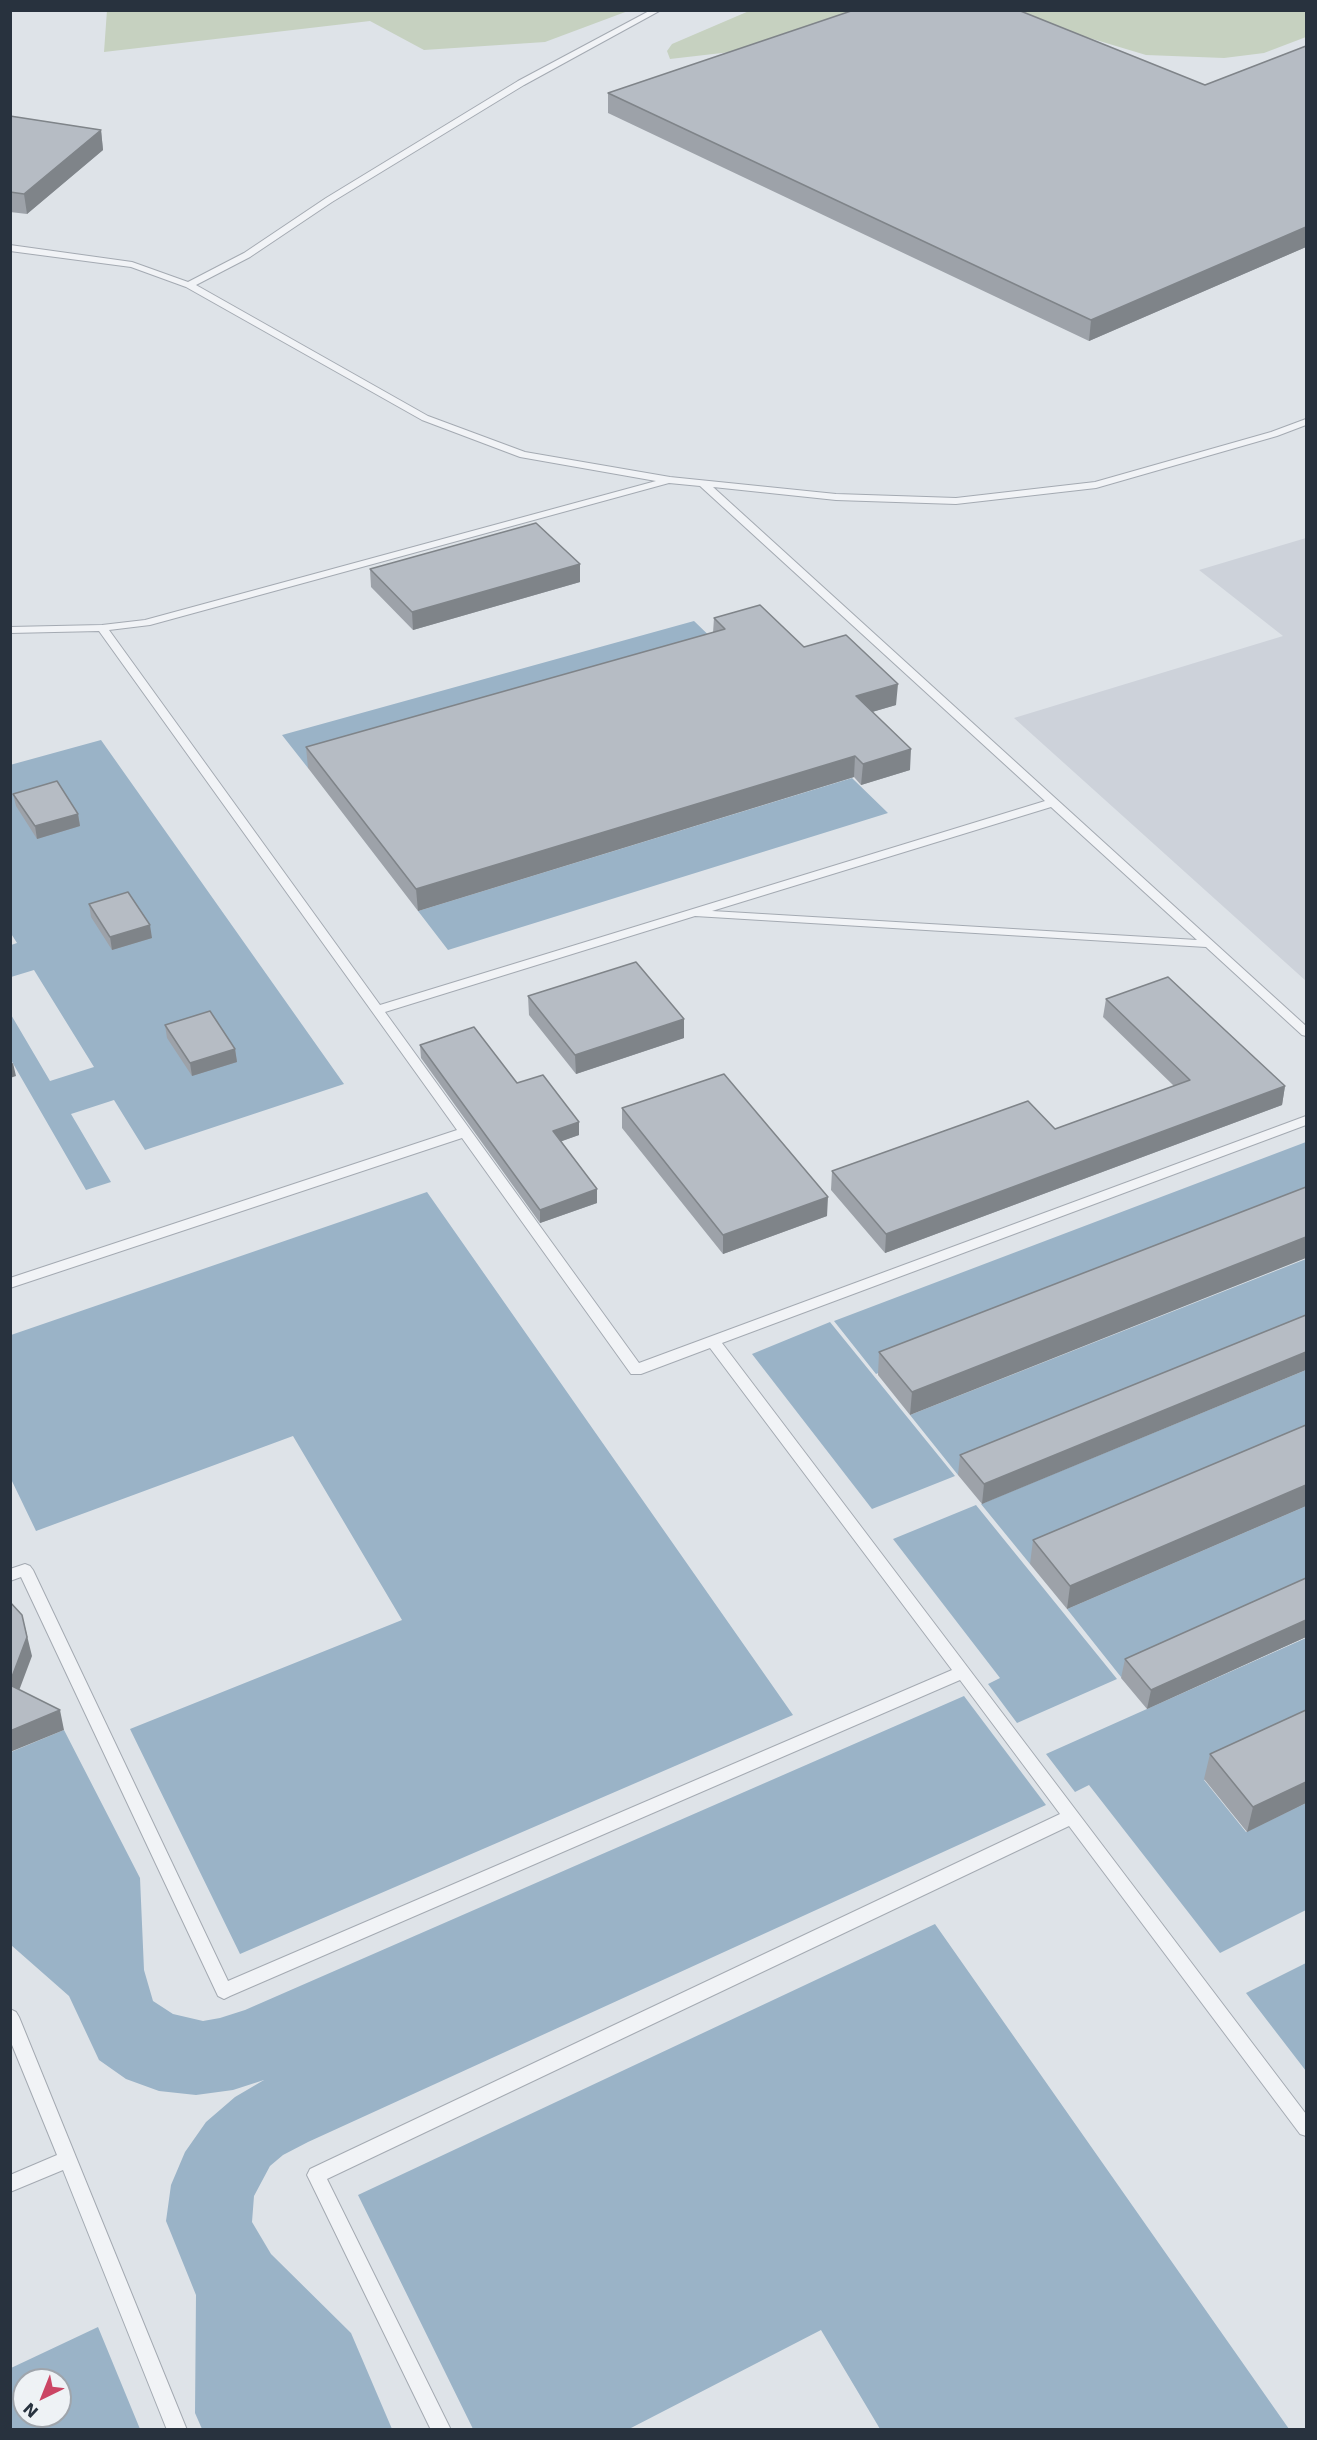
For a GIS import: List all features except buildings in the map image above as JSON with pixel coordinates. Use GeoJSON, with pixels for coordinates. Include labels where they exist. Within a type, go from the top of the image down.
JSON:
{"type":"FeatureCollection","features":[{"type":"Feature","properties":{"kind":"lane"},"geometry":{"type":"LineString","coordinates":[[189,285],[247,255],[329,200],[520,83],[658,10]]}},
{"type":"Feature","properties":{"kind":"lane"},"geometry":{"type":"LineString","coordinates":[[10,248],[132,265],[189,285],[425,418],[523,455],[670,480],[836,497],[956,501],[1096,485],[1274,434],[1306,422]]}},
{"type":"Feature","properties":{"kind":"lane"},"geometry":{"type":"LineString","coordinates":[[10,630],[102,628],[146,623],[670,480]]}},
{"type":"Feature","properties":{"kind":"lane"},"geometry":{"type":"LineString","coordinates":[[701,482],[1306,1032]]}},
{"type":"Feature","properties":{"kind":"lane"},"geometry":{"type":"LineString","coordinates":[[102,628],[636,1370],[1306,1120]]}},
{"type":"Feature","properties":{"kind":"lane"},"geometry":{"type":"LineString","coordinates":[[377,1010],[1054,802]]}},
{"type":"Feature","properties":{"kind":"lane"},"geometry":{"type":"LineString","coordinates":[[690,914],[1210,944]]}},
{"type":"Feature","properties":{"kind":"lane"},"geometry":{"type":"LineString","coordinates":[[10,1283],[465,1132]]}},
{"type":"Feature","properties":{"kind":"lane"},"geometry":{"type":"LineString","coordinates":[[713,1341],[1306,2128]]}},
{"type":"Feature","properties":{"kind":"lane"},"geometry":{"type":"LineString","coordinates":[[10,1575],[25,1570],[224,1990],[963,1672]]}},
{"type":"Feature","properties":{"kind":"lane"},"geometry":{"type":"LineString","coordinates":[[441,2430],[316,2175],[1071,1817]]}},
{"type":"Feature","properties":{"kind":"lane"},"geometry":{"type":"LineString","coordinates":[[10,2017],[177,2430]]}},
{"type":"Feature","properties":{"kind":"lane"},"geometry":{"type":"LineString","coordinates":[[10,2184],[68,2158]]}},
{"type":"Feature","properties":{"kind":"shaded area"},"geometry":{"type":"Polygon","coordinates":[[[1306,538],[1306,981],[1014,718],[1283,636],[1199,570],[1306,538]]]}},
{"type":"Feature","properties":{"kind":"green space"},"geometry":{"type":"Polygon","coordinates":[[[107,10],[628,11],[545,42],[424,50],[370,21],[104,52],[107,10]]]}},
{"type":"Feature","properties":{"kind":"green space"},"geometry":{"type":"Polygon","coordinates":[[[749,11],[854,11],[748,50],[670,59],[667,51],[672,44],[749,11]]]}},
{"type":"Feature","properties":{"kind":"green space"},"geometry":{"type":"Polygon","coordinates":[[[1021,11],[1306,11],[1306,37],[1264,53],[1224,58],[1146,55],[1076,34],[1021,11]]]}},
{"type":"Feature","properties":{"kind":"water"},"geometry":{"type":"Polygon","coordinates":[[[694,621],[724,650],[308,768],[282,735],[694,621]]]}},
{"type":"Feature","properties":{"kind":"water"},"geometry":{"type":"Polygon","coordinates":[[[101,740],[344,1084],[145,1150],[114,1100],[71,1114],[111,1182],[86,1190],[11,1060],[10,1013],[50,1081],[94,1067],[34,970],[11,977],[11,945],[17,943],[10,932],[10,765],[101,740]]]}},
{"type":"Feature","properties":{"kind":"water"},"geometry":{"type":"Polygon","coordinates":[[[852,778],[888,813],[448,950],[418,911],[852,778]]]}},
{"type":"Feature","properties":{"kind":"water"},"geometry":{"type":"Polygon","coordinates":[[[1306,1142],[1306,1207],[876,1374],[834,1321],[1306,1142]]]}},
{"type":"Feature","properties":{"kind":"water"},"geometry":{"type":"Polygon","coordinates":[[[427,1192],[793,1715],[240,1954],[130,1729],[402,1620],[293,1436],[36,1531],[11,1479],[11,1335],[427,1192]]]}},
{"type":"Feature","properties":{"kind":"water"},"geometry":{"type":"Polygon","coordinates":[[[1306,1259],[1306,1333],[958,1475],[910,1415],[1306,1259]]]}},
{"type":"Feature","properties":{"kind":"water"},"geometry":{"type":"Polygon","coordinates":[[[830,1322],[955,1476],[872,1509],[752,1354],[830,1322]]]}},
{"type":"Feature","properties":{"kind":"water"},"geometry":{"type":"Polygon","coordinates":[[[1306,1370],[1306,1446],[1030,1564],[981,1504],[1306,1370]]]}},
{"type":"Feature","properties":{"kind":"water"},"geometry":{"type":"Polygon","coordinates":[[[976,1505],[1117,1679],[1017,1723],[988,1684],[1000,1678],[893,1539],[976,1505]]]}},
{"type":"Feature","properties":{"kind":"water"},"geometry":{"type":"Polygon","coordinates":[[[1306,1506],[1306,1595],[1121,1677],[1067,1609],[1306,1506]]]}},
{"type":"Feature","properties":{"kind":"water"},"geometry":{"type":"Polygon","coordinates":[[[1306,1638],[1306,1732],[1204,1780],[1246,1832],[1306,1803],[1306,1910],[1220,1953],[1089,1785],[1075,1792],[1046,1754],[1306,1638]]]}},
{"type":"Feature","properties":{"kind":"water"},"geometry":{"type":"Polygon","coordinates":[[[964,1696],[1046,1805],[308,2142],[283,2155],[270,2166],[254,2196],[252,2222],[271,2254],[351,2333],[392,2429],[202,2429],[195,2413],[196,2295],[166,2221],[171,2185],[185,2152],[206,2122],[235,2097],[264,2080],[233,2090],[196,2095],[159,2091],[126,2079],[99,2060],[69,1996],[11,1945],[11,1752],[64,1730],[140,1878],[144,1970],[153,2001],[173,2014],[203,2021],[245,2010],[964,1696]]]}},
{"type":"Feature","properties":{"kind":"water"},"geometry":{"type":"Polygon","coordinates":[[[935,1924],[1289,2429],[880,2429],[821,2330],[629,2429],[473,2429],[358,2195],[935,1924]]]}},
{"type":"Feature","properties":{"kind":"water"},"geometry":{"type":"Polygon","coordinates":[[[1306,1963],[1306,2071],[1246,1993],[1306,1963]]]}},
{"type":"Feature","properties":{"kind":"water"},"geometry":{"type":"Polygon","coordinates":[[[98,2327],[140,2429],[11,2429],[11,2368],[98,2327]]]}}]}
